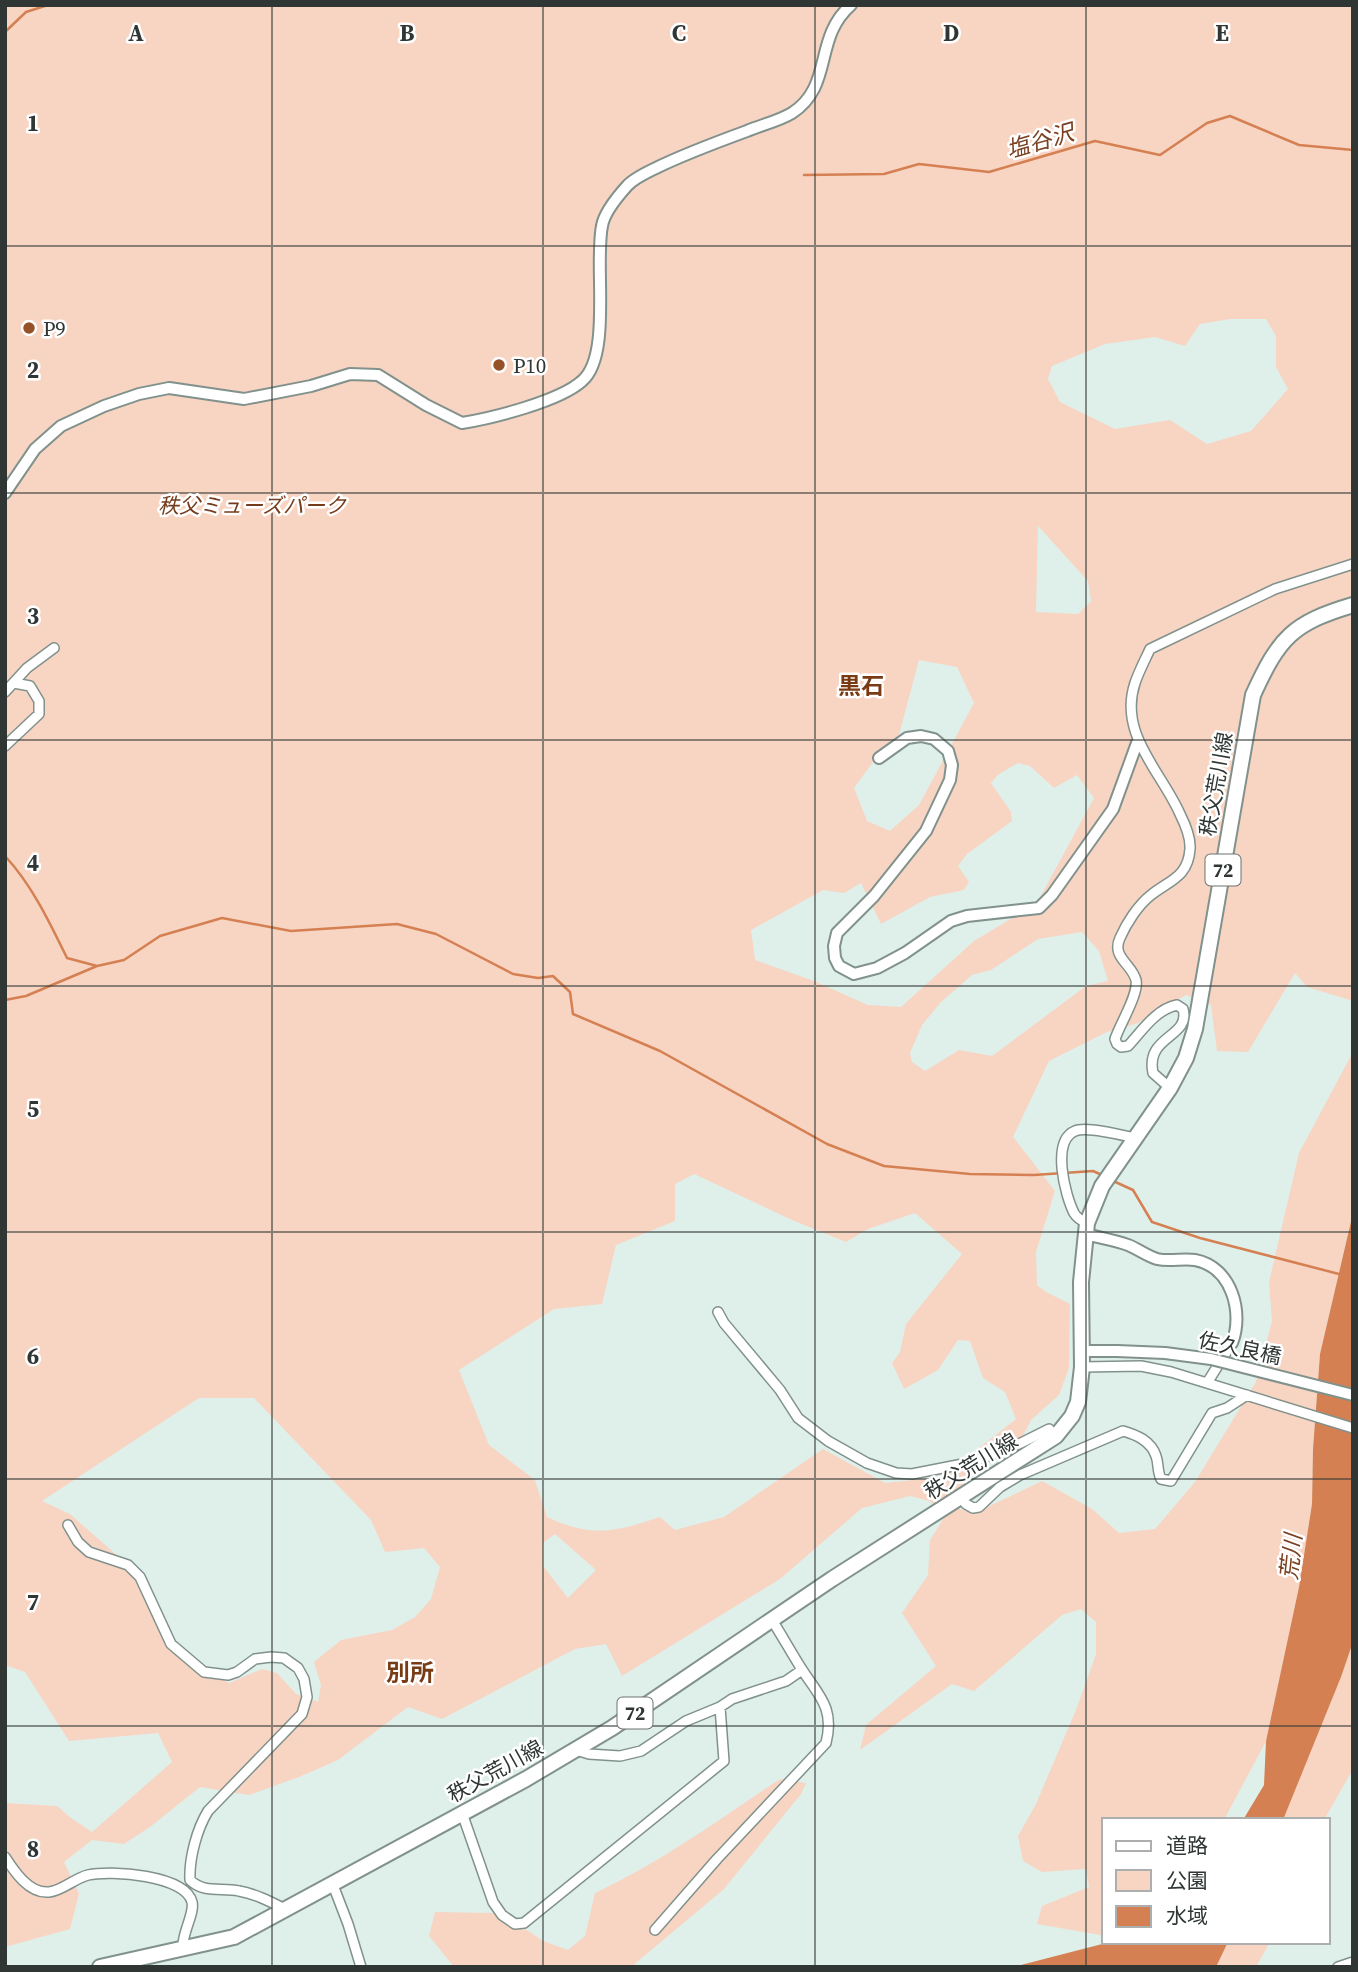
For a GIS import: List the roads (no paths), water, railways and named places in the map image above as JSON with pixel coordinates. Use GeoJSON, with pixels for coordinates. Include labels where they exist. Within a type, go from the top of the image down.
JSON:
{"type":"FeatureCollection","features":[{"type":"Feature","properties":{"kind":"main road","name":"秩父荒川線"},"geometry":{"type":"LineString","coordinates":[[100,1967],[234,1937],[576,1750],[1056,1436],[1072,1416],[1078,1402],[1082,1367],[1081,1282],[1086,1228],[1102,1186],[1170,1088],[1186,1058],[1199,1013],[1253,695],[1269,660],[1289,635],[1319,615],[1353,604]]}},
{"type":"Feature","properties":{"kind":"street"},"geometry":{"type":"LineString","coordinates":[[5,493],[35,449],[61,426],[104,406],[139,394],[169,388],[244,399],[311,386],[350,374],[378,375],[463,423],[536,403],[568,390],[583,381],[594,365],[600,305],[599,244],[602,223],[628,184],[677,158],[790,114],[808,100],[817,86],[826,42],[832,28],[841,13],[851,5]]}},
{"type":"Feature","properties":{"kind":"street"},"geometry":{"type":"LineString","coordinates":[[1170,1088],[1153,1073],[1152,1058],[1163,1041],[1182,1024],[1183,1009],[1177,1005],[1169,1006],[1128,1046],[1121,1047],[1116,1044],[1115,1039],[1137,988],[1135,976],[1118,954],[1118,941],[1149,896],[1181,875],[1191,848],[1187,828],[1177,807],[1138,743],[1131,711],[1134,685],[1150,649],[1275,589],[1353,564]]}},
{"type":"Feature","properties":{"kind":"street"},"geometry":{"type":"LineString","coordinates":[[5,692],[27,667],[54,648]]}},
{"type":"Feature","properties":{"kind":"street"},"geometry":{"type":"LineString","coordinates":[[5,746],[39,714],[40,701],[30,686],[14,683]]}},
{"type":"Feature","properties":{"kind":"street"},"geometry":{"type":"LineString","coordinates":[[878,758],[907,738],[921,736],[934,739],[948,751],[952,765],[950,780],[926,831],[874,896],[837,933],[835,958],[839,966],[854,974],[895,958],[951,921],[967,916],[1040,908],[1113,809],[1138,743]]}},
{"type":"Feature","properties":{"kind":"street"},"geometry":{"type":"LineString","coordinates":[[1135,1138],[1080,1129],[1071,1132],[1066,1139],[1060,1164],[1074,1213],[1086,1228],[1155,1258],[1168,1261],[1192,1259],[1206,1263],[1220,1274],[1236,1304],[1237,1325],[1232,1343],[1207,1383]]}},
{"type":"Feature","properties":{"kind":"street"},"geometry":{"type":"LineString","coordinates":[[718,1312],[724,1323],[780,1390],[798,1418],[828,1441],[867,1463],[896,1473],[912,1474],[973,1462],[1049,1429],[1056,1436]]}},
{"type":"Feature","properties":{"kind":"street","name":"佐久良橋"},"geometry":{"type":"LineString","coordinates":[[1081,1351],[1165,1353],[1211,1359],[1353,1395]]}},
{"type":"Feature","properties":{"kind":"street"},"geometry":{"type":"LineString","coordinates":[[1082,1367],[1141,1366],[1207,1383],[1353,1428]]}},
{"type":"Feature","properties":{"kind":"street"},"geometry":{"type":"LineString","coordinates":[[961,1498],[973,1508],[979,1507],[1000,1487],[1020,1475],[1124,1430],[1147,1442],[1156,1454],[1161,1479],[1171,1481],[1212,1413],[1227,1408],[1247,1395]]}},
{"type":"Feature","properties":{"kind":"street"},"geometry":{"type":"LineString","coordinates":[[68,1525],[78,1542],[89,1552],[128,1565],[140,1577],[172,1644],[204,1672],[228,1675],[255,1659],[271,1657],[284,1658],[298,1668],[304,1679],[307,1698],[302,1714],[208,1811],[201,1822],[190,1871],[190,1880],[196,1886],[236,1890],[264,1898],[287,1910]]}},
{"type":"Feature","properties":{"kind":"street"},"geometry":{"type":"LineString","coordinates":[[655,1930],[717,1859],[826,1743],[830,1728],[824,1700],[772,1620]]}},
{"type":"Feature","properties":{"kind":"street"},"geometry":{"type":"LineString","coordinates":[[576,1750],[589,1754],[620,1756],[641,1751],[686,1721],[732,1699],[786,1681],[802,1670]]}},
{"type":"Feature","properties":{"kind":"street"},"geometry":{"type":"LineString","coordinates":[[462,1813],[493,1902],[502,1915],[515,1924],[524,1923],[724,1761],[720,1707]]}},
{"type":"Feature","properties":{"kind":"street"},"geometry":{"type":"LineString","coordinates":[[5,1857],[18,1877],[37,1890],[50,1893],[90,1875],[142,1875],[166,1882],[191,1899],[193,1906],[185,1930],[183,1949]]}},
{"type":"Feature","properties":{"kind":"street"},"geometry":{"type":"LineString","coordinates":[[332,1885],[348,1924],[360,1967]]}},
{"type":"Feature","properties":{"kind":"street"},"geometry":{"type":"LineString","coordinates":[[1338,1967],[1353,1962]]}},
{"type":"Feature","properties":{"kind":"water"},"geometry":{"type":"Polygon","coordinates":[[[1353,1213],[1353,1642],[1284,1818],[1244,1818],[1264,1785],[1266,1741],[1299,1587],[1312,1504],[1320,1354],[1353,1213]]]}},
{"type":"Feature","properties":{"kind":"water"},"geometry":{"type":"Polygon","coordinates":[[[1102,1944],[1227,1944],[1216,1967],[1013,1967],[1102,1944]]]}},
{"type":"Feature","properties":{"kind":"waterway"},"geometry":{"type":"LineString","coordinates":[[5,32],[26,12],[48,5]]}},
{"type":"Feature","properties":{"kind":"waterway","name":"塩谷沢"},"geometry":{"type":"LineString","coordinates":[[804,175],[884,174],[919,164],[989,172],[1095,141],[1160,155],[1207,123],[1230,116],[1299,145],[1353,150]]}},
{"type":"Feature","properties":{"kind":"waterway"},"geometry":{"type":"LineString","coordinates":[[5,856],[32,892],[67,958],[97,966]]}},
{"type":"Feature","properties":{"kind":"waterway"},"geometry":{"type":"LineString","coordinates":[[5,1000],[26,996],[97,966],[124,960],[160,936],[222,918],[291,931],[397,924],[436,934],[513,974],[538,978],[553,976],[570,992],[573,1014],[660,1051],[827,1144],[884,1166],[970,1174],[1034,1175],[1093,1171],[1102,1175]]}},
{"type":"Feature","properties":{"kind":"waterway"},"geometry":{"type":"LineString","coordinates":[[1111,1180],[1133,1190],[1152,1222],[1200,1238],[1339,1274]]}},
{"type":"Feature","properties":{"kind":"place","name":"P9"},"geometry":{"type":"Point","coordinates":[29,328]}},
{"type":"Feature","properties":{"kind":"place","name":"P10"},"geometry":{"type":"Point","coordinates":[499,365]}},
{"type":"Feature","properties":{"kind":"district","name":"黒石"},"geometry":{"type":"Point","coordinates":[861,686]}},
{"type":"Feature","properties":{"kind":"district","name":"別所"},"geometry":{"type":"Point","coordinates":[410,1672]}},
{"type":"Feature","properties":{"kind":"park label","name":"秩父ミューズパーク"},"geometry":{"type":"Point","coordinates":[252,505]}},
{"type":"Feature","properties":{"kind":"water label","name":"荒川"},"geometry":{"type":"Point","coordinates":[1291,1557]}}]}
